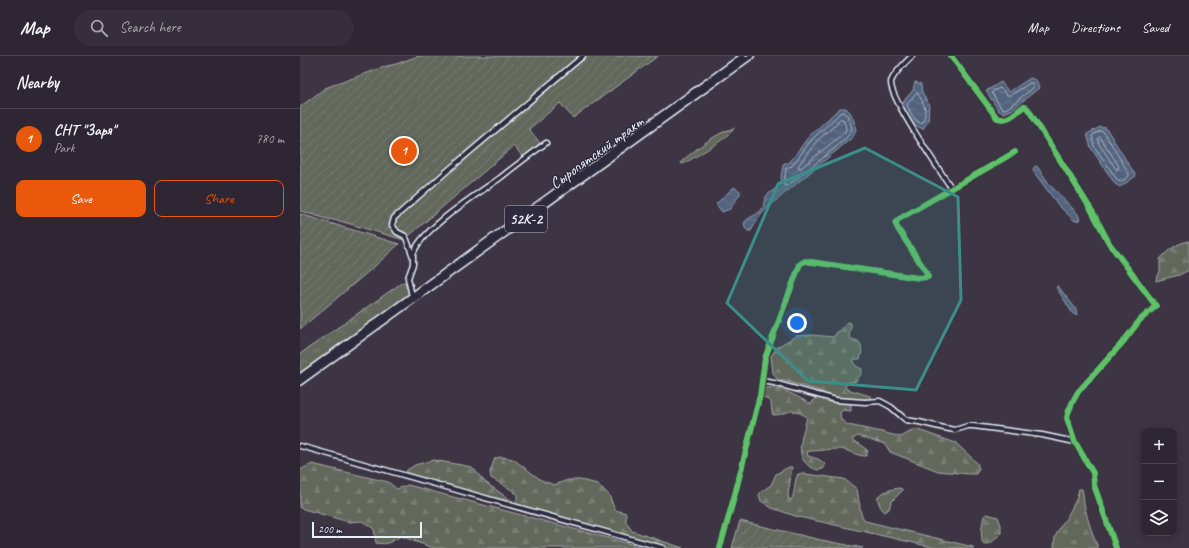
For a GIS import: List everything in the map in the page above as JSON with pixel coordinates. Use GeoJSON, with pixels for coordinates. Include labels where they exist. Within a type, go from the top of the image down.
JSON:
{"type":"FeatureCollection","features":[{"type":"Feature","properties":{"kind":"main road","name":"Сыропятский тракт"},"geometry":{"type":"LineString","coordinates":[[300,377],[743,56]]}},
{"type":"Feature","properties":{"kind":"main road","name":"Сыропятский тракт"},"geometry":{"type":"LineString","coordinates":[[300,382],[751,56]]}},
{"type":"Feature","properties":{"kind":"street"},"geometry":{"type":"LineString","coordinates":[[413,257],[408,240],[405,236],[397,232],[392,225],[394,218],[583,56]]}},
{"type":"Feature","properties":{"kind":"street"},"geometry":{"type":"LineString","coordinates":[[912,56],[893,78],[891,84],[904,114],[914,132],[952,189]]}},
{"type":"Feature","properties":{"kind":"street"},"geometry":{"type":"LineString","coordinates":[[951,56],[997,118],[1002,120],[1010,118],[1023,107],[1028,109],[1092,211],[1109,243],[1156,306],[1140,320],[1123,342],[1078,392],[1072,401],[1067,418],[1075,442],[1093,473],[1094,485],[1116,548]]}},
{"type":"Feature","properties":{"kind":"street"},"geometry":{"type":"LineString","coordinates":[[412,296],[408,278],[413,264],[414,251],[417,245],[431,230],[458,208],[546,143]]}},
{"type":"Feature","properties":{"kind":"street"},"geometry":{"type":"LineString","coordinates":[[720,548],[760,395],[765,358],[799,266],[802,262],[806,261],[919,278],[928,277],[927,273],[895,224],[899,219],[1014,152]]}},
{"type":"Feature","properties":{"kind":"street"},"geometry":{"type":"LineString","coordinates":[[762,382],[774,383],[836,400],[865,402],[880,401],[891,407],[906,420],[944,428],[955,430],[973,426],[1042,435],[1075,442]]}},
{"type":"Feature","properties":{"kind":"street"},"geometry":{"type":"LineString","coordinates":[[300,446],[663,548]]}},
{"type":"Feature","properties":{"kind":"highlighted area"},"geometry":{"type":"Polygon","coordinates":[[[865,148],[958,197],[961,300],[916,390],[808,381],[727,303],[778,184],[865,148]]]}},
{"type":"Feature","properties":{"kind":"green space"},"geometry":{"type":"Polygon","coordinates":[[[418,56],[658,56],[573,118],[560,103],[529,129],[540,143],[523,157],[514,146],[404,240],[300,211],[300,107],[325,88],[418,56]]]}},
{"type":"Feature","properties":{"kind":"green space"},"geometry":{"type":"Polygon","coordinates":[[[734,128],[726,137],[712,147],[685,163],[681,163],[706,142],[734,128]]]}},
{"type":"Feature","properties":{"kind":"green space"},"geometry":{"type":"Polygon","coordinates":[[[300,214],[399,244],[300,329],[300,214]]]}},
{"type":"Feature","properties":{"kind":"green space"},"geometry":{"type":"Polygon","coordinates":[[[1189,241],[1189,270],[1179,275],[1156,281],[1160,272],[1160,259],[1173,247],[1189,241]]]}},
{"type":"Feature","properties":{"kind":"green space"},"geometry":{"type":"Polygon","coordinates":[[[405,282],[409,292],[408,295],[300,373],[300,354],[405,282]]]}},
{"type":"Feature","properties":{"kind":"green space"},"geometry":{"type":"Polygon","coordinates":[[[847,322],[851,323],[849,335],[851,339],[858,341],[861,345],[862,352],[860,359],[855,359],[853,362],[856,366],[862,369],[862,373],[855,382],[849,382],[845,386],[847,389],[870,396],[872,399],[854,399],[851,403],[851,411],[843,410],[840,413],[841,420],[848,425],[901,437],[915,429],[956,443],[977,463],[979,469],[976,474],[938,471],[890,452],[885,444],[858,436],[852,439],[868,451],[866,456],[837,449],[807,452],[808,456],[818,459],[824,463],[825,466],[823,469],[818,470],[804,461],[800,448],[807,417],[801,413],[792,411],[779,415],[773,415],[771,402],[763,396],[762,392],[763,389],[774,388],[794,395],[811,404],[815,398],[821,397],[822,393],[818,390],[777,379],[773,373],[771,356],[777,347],[796,336],[811,335],[834,337],[847,322]]]}},
{"type":"Feature","properties":{"kind":"green space"},"geometry":{"type":"Polygon","coordinates":[[[502,457],[513,459],[541,480],[554,485],[568,480],[580,480],[598,484],[609,495],[615,510],[626,513],[626,522],[632,531],[683,548],[666,548],[405,475],[407,470],[415,465],[433,460],[472,467],[485,482],[515,502],[517,500],[517,495],[512,490],[491,478],[490,472],[495,458],[502,457]]]}},
{"type":"Feature","properties":{"kind":"green space"},"geometry":{"type":"Polygon","coordinates":[[[312,464],[388,482],[397,489],[408,485],[646,548],[434,548],[401,536],[384,544],[376,543],[374,529],[362,521],[349,522],[300,508],[300,470],[312,464]]]}},
{"type":"Feature","properties":{"kind":"green space"},"geometry":{"type":"Polygon","coordinates":[[[789,467],[792,467],[788,495],[789,499],[791,500],[794,494],[798,474],[844,479],[857,489],[861,514],[865,521],[974,548],[936,548],[798,517],[772,508],[761,501],[759,495],[771,485],[776,474],[789,467]]]}},
{"type":"Feature","properties":{"kind":"green space"},"geometry":{"type":"Polygon","coordinates":[[[900,488],[903,490],[891,502],[889,509],[884,512],[877,498],[887,491],[900,488]]]}},
{"type":"Feature","properties":{"kind":"green space"},"geometry":{"type":"Polygon","coordinates":[[[1079,489],[1082,489],[1084,505],[1098,548],[1054,548],[1055,537],[1076,500],[1079,489]]]}},
{"type":"Feature","properties":{"kind":"green space"},"geometry":{"type":"Polygon","coordinates":[[[987,514],[998,517],[1001,525],[1001,533],[993,541],[988,544],[983,544],[981,534],[982,526],[984,516],[987,514]]]}},
{"type":"Feature","properties":{"kind":"green space"},"geometry":{"type":"Polygon","coordinates":[[[740,521],[821,540],[863,548],[732,548],[740,521]]]}},
{"type":"Feature","properties":{"kind":"water"},"geometry":{"type":"Polygon","coordinates":[[[1030,78],[1036,80],[1039,88],[1012,110],[1004,113],[999,111],[986,91],[1001,82],[1009,92],[1030,78]]]}},
{"type":"Feature","properties":{"kind":"water"},"geometry":{"type":"Polygon","coordinates":[[[915,82],[921,84],[922,92],[929,105],[928,121],[923,129],[912,122],[902,103],[913,90],[915,82]]]}},
{"type":"Feature","properties":{"kind":"water"},"geometry":{"type":"Polygon","coordinates":[[[840,108],[846,108],[850,112],[855,123],[856,130],[853,137],[767,208],[751,231],[748,231],[745,228],[744,223],[761,210],[766,196],[779,185],[784,163],[789,163],[809,136],[840,108]]]}},
{"type":"Feature","properties":{"kind":"water"},"geometry":{"type":"Polygon","coordinates":[[[1100,127],[1106,128],[1136,176],[1120,187],[1115,184],[1091,148],[1087,134],[1100,127]]]}},
{"type":"Feature","properties":{"kind":"water"},"geometry":{"type":"Polygon","coordinates":[[[1037,166],[1050,185],[1078,214],[1080,220],[1075,221],[1059,206],[1033,171],[1034,167],[1037,166]]]}},
{"type":"Feature","properties":{"kind":"water"},"geometry":{"type":"Polygon","coordinates":[[[734,187],[740,191],[740,194],[730,209],[722,212],[716,204],[734,187]]]}},
{"type":"Feature","properties":{"kind":"water"},"geometry":{"type":"Polygon","coordinates":[[[1058,286],[1076,309],[1077,315],[1073,314],[1056,287],[1058,286]]]}},
{"type":"Feature","properties":{"kind":"cycle path"},"geometry":{"type":"LineString","coordinates":[[951,56],[997,118],[1008,118],[1023,107],[1028,109],[1092,211],[1109,243],[1156,306],[1140,320],[1123,342],[1078,392],[1067,418],[1075,442],[1093,473],[1094,485],[1116,548]]}},
{"type":"Feature","properties":{"kind":"cycle path"},"geometry":{"type":"LineString","coordinates":[[720,548],[760,395],[765,358],[800,264],[805,261],[919,278],[928,277],[927,273],[895,223],[899,219],[1015,152]]}},
{"type":"Feature","properties":{"kind":"place","name":"СНТ \"Заря\""},"geometry":{"type":"Point","coordinates":[404,151]}}]}
